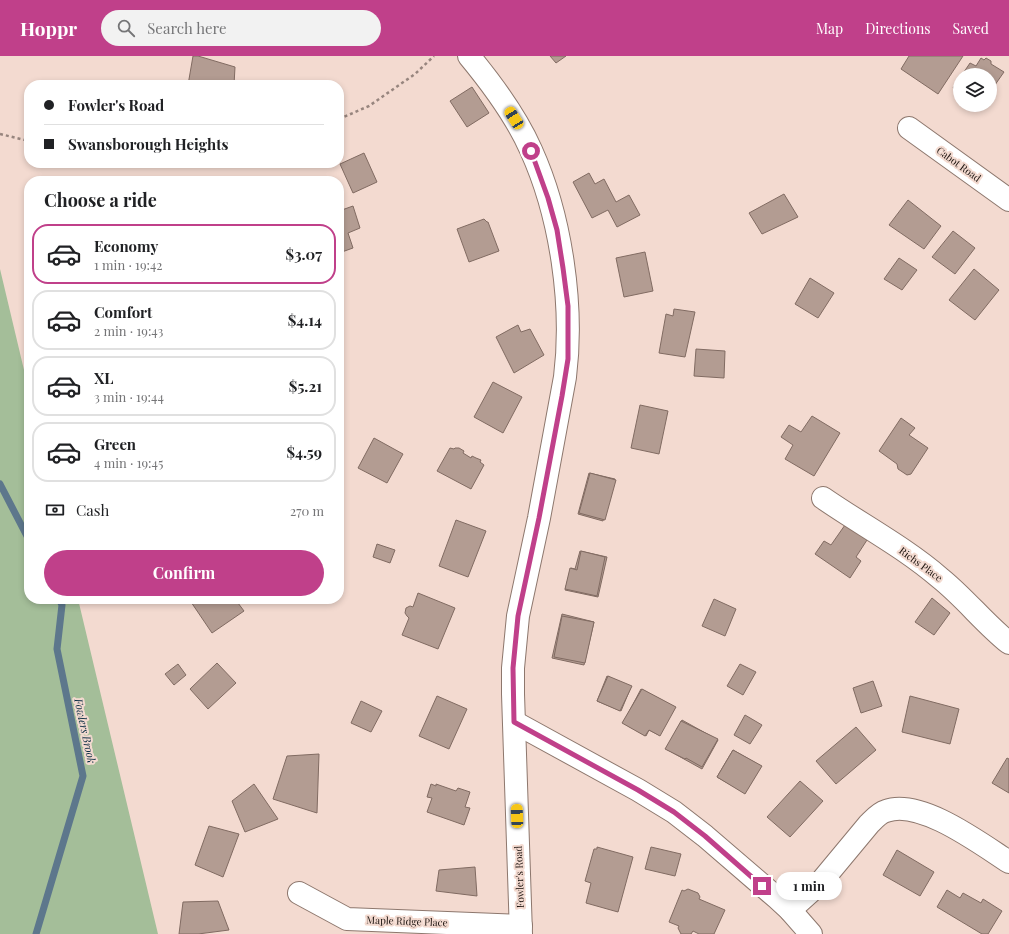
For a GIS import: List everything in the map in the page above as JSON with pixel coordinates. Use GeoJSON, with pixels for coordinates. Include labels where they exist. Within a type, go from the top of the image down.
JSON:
{"type":"FeatureCollection","features":[{"type":"Feature","properties":{"kind":"street","name":"Fowler's Road"},"geometry":{"type":"LineString","coordinates":[[469,56],[504,102],[531,151],[548,198],[557,230],[568,312],[568,359],[539,518],[518,616],[513,668],[521,930]]}},
{"type":"Feature","properties":{"kind":"street","name":"Cabot Road"},"geometry":{"type":"LineString","coordinates":[[909,128],[1009,200]]}},
{"type":"Feature","properties":{"kind":"street","name":"Richs Place"},"geometry":{"type":"LineString","coordinates":[[823,498],[925,565],[954,590],[1000,636],[1009,643]]}},
{"type":"Feature","properties":{"kind":"street"},"geometry":{"type":"LineString","coordinates":[[514,722],[638,790],[674,812],[705,836],[790,910],[811,934]]}},
{"type":"Feature","properties":{"kind":"street"},"geometry":{"type":"LineString","coordinates":[[790,910],[820,883],[876,817],[886,811],[897,808],[910,809],[923,813],[951,826],[1009,862]]}},
{"type":"Feature","properties":{"kind":"street","name":"Maple Ridge Place"},"geometry":{"type":"LineString","coordinates":[[300,893],[347,919],[521,930]]}},
{"type":"Feature","properties":{"kind":"path"},"geometry":{"type":"LineString","coordinates":[[344,117],[369,106],[415,74],[434,56]]}},
{"type":"Feature","properties":{"kind":"path"},"geometry":{"type":"LineString","coordinates":[[0,134],[24,140]]}},
{"type":"Feature","properties":{"kind":"green space"},"geometry":{"type":"Polygon","coordinates":[[[0,269],[24,370],[24,604],[79,604],[158,934],[0,934],[0,269]]]}},
{"type":"Feature","properties":{"kind":"building"},"geometry":{"type":"Polygon","coordinates":[[[193,56],[198,56],[235,67],[234,80],[189,80],[193,56]]]}},
{"type":"Feature","properties":{"kind":"building"},"geometry":{"type":"Polygon","coordinates":[[[550,56],[566,56],[556,63],[550,56]]]}},
{"type":"Feature","properties":{"kind":"building"},"geometry":{"type":"Polygon","coordinates":[[[909,56],[963,56],[955,68],[953,68],[953,71],[938,94],[901,69],[909,56]]]}},
{"type":"Feature","properties":{"kind":"building"},"geometry":{"type":"Polygon","coordinates":[[[981,58],[984,60],[986,58],[991,61],[991,64],[1004,72],[997,82],[997,68],[967,68],[970,63],[976,66],[981,58]]]}},
{"type":"Feature","properties":{"kind":"building"},"geometry":{"type":"Polygon","coordinates":[[[472,87],[489,113],[467,127],[450,101],[472,87]]]}},
{"type":"Feature","properties":{"kind":"building"},"geometry":{"type":"Polygon","coordinates":[[[364,153],[377,182],[353,193],[342,168],[344,168],[344,162],[364,153]]]}},
{"type":"Feature","properties":{"kind":"building"},"geometry":{"type":"Polygon","coordinates":[[[589,173],[595,184],[604,179],[616,202],[629,195],[640,215],[617,227],[608,210],[592,218],[573,182],[589,173]]]}},
{"type":"Feature","properties":{"kind":"building"},"geometry":{"type":"Polygon","coordinates":[[[784,194],[798,217],[762,234],[749,213],[784,194]]]}},
{"type":"Feature","properties":{"kind":"building"},"geometry":{"type":"Polygon","coordinates":[[[908,200],[941,226],[924,249],[889,225],[908,200]]]}},
{"type":"Feature","properties":{"kind":"building"},"geometry":{"type":"Polygon","coordinates":[[[353,206],[360,228],[348,233],[353,248],[344,251],[344,209],[353,206]]]}},
{"type":"Feature","properties":{"kind":"building"},"geometry":{"type":"Polygon","coordinates":[[[484,219],[488,222],[499,251],[469,262],[457,229],[484,219]]]}},
{"type":"Feature","properties":{"kind":"building"},"geometry":{"type":"Polygon","coordinates":[[[953,231],[975,248],[955,274],[932,257],[953,231]]]}},
{"type":"Feature","properties":{"kind":"building"},"geometry":{"type":"Polygon","coordinates":[[[645,252],[653,291],[624,297],[616,258],[645,252]]]}},
{"type":"Feature","properties":{"kind":"building"},"geometry":{"type":"Polygon","coordinates":[[[899,258],[917,270],[902,290],[884,279],[899,258]]]}},
{"type":"Feature","properties":{"kind":"building"},"geometry":{"type":"Polygon","coordinates":[[[974,269],[999,290],[975,320],[949,300],[974,269]]]}},
{"type":"Feature","properties":{"kind":"building"},"geometry":{"type":"Polygon","coordinates":[[[810,278],[834,293],[818,318],[795,304],[810,278]]]}},
{"type":"Feature","properties":{"kind":"building"},"geometry":{"type":"Polygon","coordinates":[[[674,309],[695,312],[685,357],[659,353],[666,314],[673,316],[674,309]]]}},
{"type":"Feature","properties":{"kind":"building"},"geometry":{"type":"Polygon","coordinates":[[[518,325],[521,332],[530,329],[544,355],[514,373],[496,337],[518,325]]]}},
{"type":"Feature","properties":{"kind":"building"},"geometry":{"type":"Polygon","coordinates":[[[696,349],[725,351],[724,378],[694,376],[696,349]]]}},
{"type":"Feature","properties":{"kind":"building"},"geometry":{"type":"Polygon","coordinates":[[[493,382],[522,397],[503,433],[474,417],[493,382]]]}},
{"type":"Feature","properties":{"kind":"building"},"geometry":{"type":"Polygon","coordinates":[[[640,405],[668,411],[659,454],[631,448],[640,405]]]}},
{"type":"Feature","properties":{"kind":"building"},"geometry":{"type":"Polygon","coordinates":[[[812,416],[840,433],[814,476],[785,459],[793,445],[781,437],[789,425],[801,432],[812,416]]]}},
{"type":"Feature","properties":{"kind":"building"},"geometry":{"type":"Polygon","coordinates":[[[901,418],[915,428],[909,435],[928,448],[911,474],[907,475],[898,469],[897,464],[879,451],[901,418]]]}},
{"type":"Feature","properties":{"kind":"building"},"geometry":{"type":"Polygon","coordinates":[[[374,438],[403,454],[387,483],[358,468],[374,438]]]}},
{"type":"Feature","properties":{"kind":"building"},"geometry":{"type":"Polygon","coordinates":[[[450,448],[459,448],[464,451],[463,453],[471,458],[472,456],[481,460],[480,462],[484,465],[471,489],[437,471],[450,448]]]}},
{"type":"Feature","properties":{"kind":"building"},"geometry":{"type":"Polygon","coordinates":[[[589,473],[615,479],[603,521],[578,514],[589,473]]]}},
{"type":"Feature","properties":{"kind":"building"},"geometry":{"type":"Polygon","coordinates":[[[590,473],[616,480],[605,520],[579,513],[590,473]]]}},
{"type":"Feature","properties":{"kind":"building"},"geometry":{"type":"Polygon","coordinates":[[[456,520],[486,531],[468,577],[439,566],[456,520]]]}},
{"type":"Feature","properties":{"kind":"building"},"geometry":{"type":"Polygon","coordinates":[[[845,525],[867,540],[856,557],[861,561],[850,578],[815,554],[824,541],[831,545],[845,525]]]}},
{"type":"Feature","properties":{"kind":"building"},"geometry":{"type":"Polygon","coordinates":[[[377,544],[395,550],[390,563],[373,557],[377,544]]]}},
{"type":"Feature","properties":{"kind":"building"},"geometry":{"type":"Polygon","coordinates":[[[580,551],[607,557],[598,597],[565,590],[571,568],[575,569],[580,551]]]}},
{"type":"Feature","properties":{"kind":"building"},"geometry":{"type":"Polygon","coordinates":[[[581,551],[605,557],[597,596],[565,589],[570,568],[577,570],[581,551]]]}},
{"type":"Feature","properties":{"kind":"building"},"geometry":{"type":"Polygon","coordinates":[[[418,593],[455,608],[438,649],[402,635],[409,618],[405,613],[406,608],[410,606],[413,607],[418,593]]]}},
{"type":"Feature","properties":{"kind":"building"},"geometry":{"type":"Polygon","coordinates":[[[932,598],[950,613],[934,635],[915,622],[932,598]]]}},
{"type":"Feature","properties":{"kind":"building"},"geometry":{"type":"Polygon","coordinates":[[[714,599],[736,609],[725,636],[702,626],[714,599]]]}},
{"type":"Feature","properties":{"kind":"building"},"geometry":{"type":"Polygon","coordinates":[[[192,604],[239,604],[244,611],[212,633],[192,604]]]}},
{"type":"Feature","properties":{"kind":"building"},"geometry":{"type":"Polygon","coordinates":[[[562,614],[594,622],[584,665],[552,658],[562,614]]]}},
{"type":"Feature","properties":{"kind":"building"},"geometry":{"type":"Polygon","coordinates":[[[562,616],[594,622],[585,663],[554,657],[562,616]]]}},
{"type":"Feature","properties":{"kind":"building"},"geometry":{"type":"Polygon","coordinates":[[[217,663],[236,683],[208,709],[190,689],[217,663]]]}},
{"type":"Feature","properties":{"kind":"building"},"geometry":{"type":"Polygon","coordinates":[[[178,664],[186,675],[174,685],[165,674],[178,664]]]}},
{"type":"Feature","properties":{"kind":"building"},"geometry":{"type":"Polygon","coordinates":[[[740,664],[756,672],[743,695],[727,686],[740,664]]]}},
{"type":"Feature","properties":{"kind":"building"},"geometry":{"type":"Polygon","coordinates":[[[607,676],[631,687],[621,711],[597,701],[607,676]]]}},
{"type":"Feature","properties":{"kind":"building"},"geometry":{"type":"Polygon","coordinates":[[[608,676],[632,686],[620,711],[597,701],[608,676]]]}},
{"type":"Feature","properties":{"kind":"building"},"geometry":{"type":"Polygon","coordinates":[[[873,681],[882,706],[861,713],[853,688],[873,681]]]}},
{"type":"Feature","properties":{"kind":"building"},"geometry":{"type":"Polygon","coordinates":[[[641,689],[675,707],[659,735],[649,730],[646,736],[623,723],[641,689]]]}},
{"type":"Feature","properties":{"kind":"building"},"geometry":{"type":"Polygon","coordinates":[[[642,689],[676,707],[660,736],[649,730],[645,736],[622,723],[642,689]]]}},
{"type":"Feature","properties":{"kind":"building"},"geometry":{"type":"Polygon","coordinates":[[[437,696],[467,709],[449,749],[419,736],[437,696]]]}},
{"type":"Feature","properties":{"kind":"building"},"geometry":{"type":"Polygon","coordinates":[[[910,696],[959,709],[950,744],[902,732],[910,696]]]}},
{"type":"Feature","properties":{"kind":"building"},"geometry":{"type":"Polygon","coordinates":[[[361,701],[382,711],[371,732],[351,723],[361,701]]]}},
{"type":"Feature","properties":{"kind":"building"},"geometry":{"type":"Polygon","coordinates":[[[745,715],[762,725],[750,744],[734,735],[745,715]]]}},
{"type":"Feature","properties":{"kind":"building"},"geometry":{"type":"Polygon","coordinates":[[[682,720],[718,740],[702,769],[666,749],[682,720]]]}},
{"type":"Feature","properties":{"kind":"building"},"geometry":{"type":"Polygon","coordinates":[[[681,721],[718,739],[702,767],[665,749],[681,721]]]}},
{"type":"Feature","properties":{"kind":"building"},"geometry":{"type":"Polygon","coordinates":[[[856,727],[876,750],[836,784],[816,761],[856,727]]]}},
{"type":"Feature","properties":{"kind":"building"},"geometry":{"type":"Polygon","coordinates":[[[733,750],[761,766],[745,793],[717,777],[733,750]]]}},
{"type":"Feature","properties":{"kind":"building"},"geometry":{"type":"Polygon","coordinates":[[[733,750],[762,766],[745,794],[717,777],[733,750]]]}},
{"type":"Feature","properties":{"kind":"building"},"geometry":{"type":"Polygon","coordinates":[[[319,754],[317,813],[273,799],[287,756],[319,754]]]}},
{"type":"Feature","properties":{"kind":"building"},"geometry":{"type":"Polygon","coordinates":[[[1007,758],[1009,759],[1009,793],[992,783],[1007,758]]]}},
{"type":"Feature","properties":{"kind":"building"},"geometry":{"type":"Polygon","coordinates":[[[800,781],[823,801],[790,837],[767,817],[800,781]]]}},
{"type":"Feature","properties":{"kind":"building"},"geometry":{"type":"Polygon","coordinates":[[[254,784],[278,819],[245,832],[232,801],[254,784]]]}},
{"type":"Feature","properties":{"kind":"building"},"geometry":{"type":"Polygon","coordinates":[[[431,784],[436,786],[436,784],[456,791],[458,788],[470,792],[465,807],[470,808],[464,825],[427,812],[432,798],[427,797],[431,784]]]}},
{"type":"Feature","properties":{"kind":"building"},"geometry":{"type":"Polygon","coordinates":[[[209,826],[239,834],[223,877],[195,865],[209,826]]]}},
{"type":"Feature","properties":{"kind":"building"},"geometry":{"type":"Polygon","coordinates":[[[597,847],[633,857],[618,912],[586,903],[591,883],[585,881],[594,849],[597,849],[597,847]]]}},
{"type":"Feature","properties":{"kind":"building"},"geometry":{"type":"Polygon","coordinates":[[[651,847],[681,854],[675,876],[645,869],[651,847]]]}},
{"type":"Feature","properties":{"kind":"building"},"geometry":{"type":"Polygon","coordinates":[[[897,850],[934,872],[920,896],[883,875],[897,850]]]}},
{"type":"Feature","properties":{"kind":"building"},"geometry":{"type":"Polygon","coordinates":[[[475,867],[477,896],[436,891],[439,870],[475,867]]]}},
{"type":"Feature","properties":{"kind":"building"},"geometry":{"type":"Polygon","coordinates":[[[688,889],[698,893],[700,897],[699,899],[725,910],[714,934],[699,934],[693,931],[691,934],[681,934],[678,928],[679,926],[669,922],[682,890],[684,891],[688,889]]]}},
{"type":"Feature","properties":{"kind":"building"},"geometry":{"type":"Polygon","coordinates":[[[947,890],[960,898],[963,893],[981,903],[983,899],[1002,911],[988,934],[982,934],[937,907],[947,890]]]}},
{"type":"Feature","properties":{"kind":"building"},"geometry":{"type":"Polygon","coordinates":[[[218,901],[229,930],[198,934],[179,934],[183,902],[218,901]]]}},
{"type":"Feature","properties":{"kind":"waterway","name":"Fowlers Brook"},"geometry":{"type":"LineString","coordinates":[[0,484],[24,530]]}},
{"type":"Feature","properties":{"kind":"waterway","name":"Fowlers Brook"},"geometry":{"type":"LineString","coordinates":[[36,934],[83,776],[57,649],[62,604]]}},
{"type":"Feature","properties":{"kind":"route"},"geometry":{"type":"LineString","coordinates":[[531,151],[548,198],[557,230],[568,306],[568,359],[539,518],[518,616],[513,668],[514,722],[638,790],[674,812],[705,836],[762,886]]}}]}
